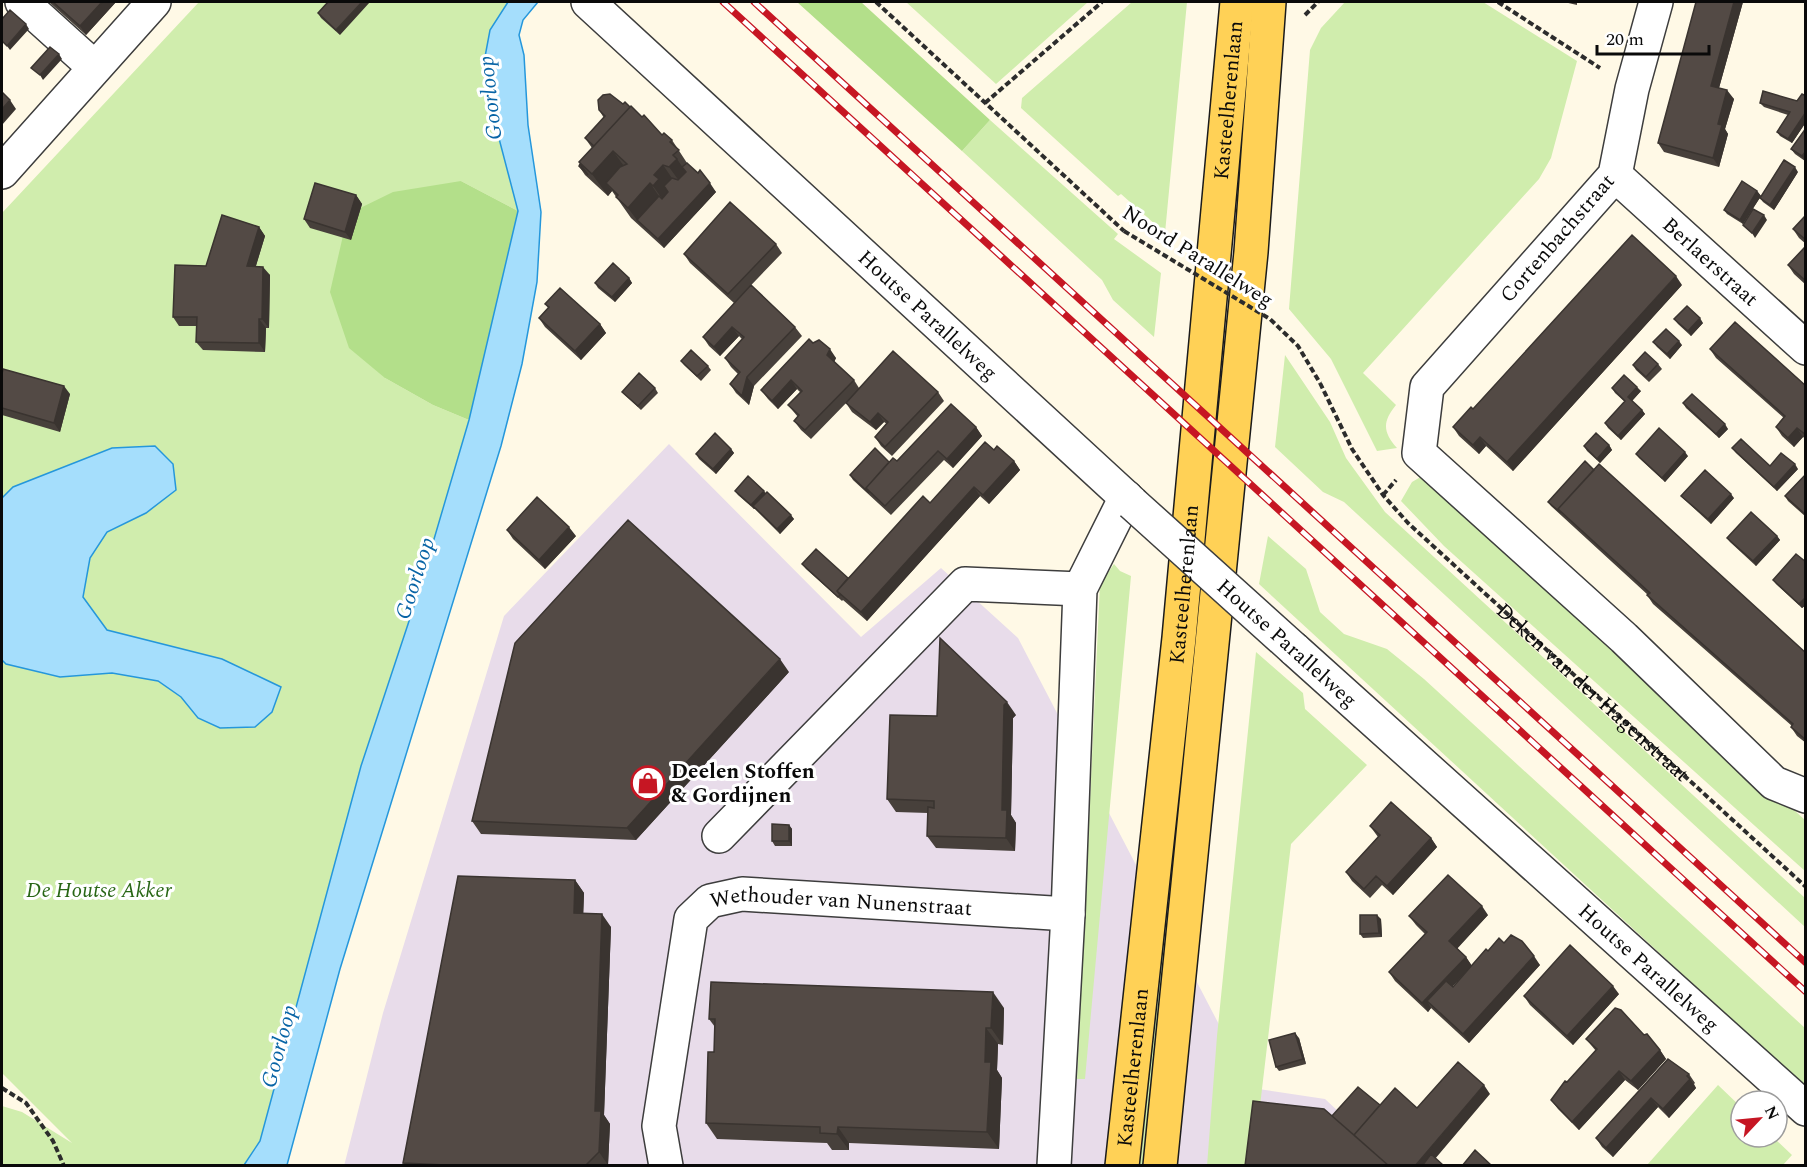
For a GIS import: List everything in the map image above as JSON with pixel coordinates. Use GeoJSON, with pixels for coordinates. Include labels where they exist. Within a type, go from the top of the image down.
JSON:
{"type":"FeatureCollection","features":[{"type":"Feature","properties":{"kind":"main road","name":"Kasteelherenlaan"},"geometry":{"type":"LineString","coordinates":[[1122,1166],[1179,638],[1238,2]]}},
{"type":"Feature","properties":{"kind":"main road","name":"Kasteelherenlaan"},"geometry":{"type":"LineString","coordinates":[[1160,1166],[1251,252],[1269,2]]}},
{"type":"Feature","properties":{"kind":"street"},"geometry":{"type":"LineString","coordinates":[[22,2],[94,67]]}},
{"type":"Feature","properties":{"kind":"street"},"geometry":{"type":"LineString","coordinates":[[2,172],[154,2]]}},
{"type":"Feature","properties":{"kind":"street","name":"Houtse Parallelweg"},"geometry":{"type":"LineString","coordinates":[[588,2],[1129,500],[1806,1108]]}},
{"type":"Feature","properties":{"kind":"street","name":"Cortenbachstraat"},"geometry":{"type":"LineString","coordinates":[[1656,2],[1632,89],[1615,175],[1427,387],[1419,453],[1624,638],[1774,783],[1806,795]]}},
{"type":"Feature","properties":{"kind":"street","name":"Berlaerstraat"},"geometry":{"type":"LineString","coordinates":[[1615,175],[1806,348]]}},
{"type":"Feature","properties":{"kind":"street"},"geometry":{"type":"LineString","coordinates":[[1054,1166],[1068,914],[1080,589],[1129,500]]}},
{"type":"Feature","properties":{"kind":"street"},"geometry":{"type":"LineString","coordinates":[[719,836],[965,584],[1080,589]]}},
{"type":"Feature","properties":{"kind":"street","name":"Wethouder van Nunenstraat"},"geometry":{"type":"LineString","coordinates":[[666,1166],[659,1126],[691,919],[710,901],[742,894],[1068,914]]}},
{"type":"Feature","properties":{"kind":"path","name":"Noord Parallelweg"},"geometry":{"type":"LineString","coordinates":[[876,2],[1124,231],[1270,319],[1298,346],[1320,383],[1352,449],[1383,495]]}},
{"type":"Feature","properties":{"kind":"path"},"geometry":{"type":"LineString","coordinates":[[985,103],[1102,2]]}},
{"type":"Feature","properties":{"kind":"path"},"geometry":{"type":"LineString","coordinates":[[1498,2],[1632,89]]}},
{"type":"Feature","properties":{"kind":"path","name":"Deken van der Hagenstraat"},"geometry":{"type":"LineString","coordinates":[[1383,495],[1427,542],[1806,887]]}},
{"type":"Feature","properties":{"kind":"path"},"geometry":{"type":"LineString","coordinates":[[2,1088],[26,1103],[53,1141],[64,1166]]}},
{"type":"Feature","properties":{"kind":"shaded area"},"geometry":{"type":"Polygon","coordinates":[[[669,444],[861,637],[941,568],[1018,638],[1252,1088],[1325,1099],[1396,1165],[344,1166],[383,1013],[504,616],[669,444]]]}},
{"type":"Feature","properties":{"kind":"green space","name":"De Houtse Akker"},"geometry":{"type":"Polygon","coordinates":[[[199,2],[508,2],[490,30],[496,127],[518,211],[461,181],[385,378],[433,405],[469,420],[417,597],[361,766],[260,1141],[244,1165],[2,1165],[2,1106],[22,1112],[72,1143],[2,1073],[2,660],[6,664],[60,677],[112,673],[158,681],[181,697],[198,718],[220,728],[255,726],[222,659],[107,630],[82,597],[90,558],[107,532],[146,513],[155,446],[112,448],[13,487],[2,498],[2,213],[199,2]]]}},
{"type":"Feature","properties":{"kind":"green space"},"geometry":{"type":"Polygon","coordinates":[[[797,2],[861,2],[990,120],[962,151],[797,2]]]}},
{"type":"Feature","properties":{"kind":"green space"},"geometry":{"type":"Polygon","coordinates":[[[906,2],[1088,2],[996,84],[906,2]]]}},
{"type":"Feature","properties":{"kind":"green space"},"geometry":{"type":"Polygon","coordinates":[[[1132,2],[1187,2],[1165,233],[1121,194],[1118,196],[1021,108],[1022,98],[1132,2]]]}},
{"type":"Feature","properties":{"kind":"green space"},"geometry":{"type":"Polygon","coordinates":[[[1345,2],[1483,2],[1577,61],[1551,158],[1539,179],[1363,373],[1396,405],[1386,426],[1397,448],[1377,451],[1331,359],[1289,309],[1310,50],[1321,28],[1345,2]]]}},
{"type":"Feature","properties":{"kind":"green space"},"geometry":{"type":"Polygon","coordinates":[[[990,120],[1118,234],[1114,239],[1161,273],[1154,337],[1113,300],[1102,280],[962,151],[990,120]]]}},
{"type":"Feature","properties":{"kind":"green space"},"geometry":{"type":"Polygon","coordinates":[[[461,181],[518,211],[469,420],[433,405],[385,378],[349,348],[330,292],[348,214],[393,192],[461,181]]]}},
{"type":"Feature","properties":{"kind":"green space"},"geometry":{"type":"Polygon","coordinates":[[[1285,355],[1330,422],[1346,458],[1385,512],[1805,898],[1805,927],[1344,502],[1323,492],[1275,447],[1285,355]]]}},
{"type":"Feature","properties":{"kind":"green space"},"geometry":{"type":"Polygon","coordinates":[[[1424,475],[1805,820],[1805,871],[1444,546],[1401,501],[1412,482],[1424,475]]]}},
{"type":"Feature","properties":{"kind":"green space"},"geometry":{"type":"Polygon","coordinates":[[[1268,536],[1306,569],[1320,612],[1344,634],[1387,649],[1424,679],[1805,1028],[1805,1087],[1259,584],[1268,536]]]}},
{"type":"Feature","properties":{"kind":"green space"},"geometry":{"type":"Polygon","coordinates":[[[1114,564],[1120,571],[1131,576],[1085,1079],[1077,1079],[1100,584],[1114,564]]]}},
{"type":"Feature","properties":{"kind":"green space"},"geometry":{"type":"Polygon","coordinates":[[[1185,634],[1198,636],[1148,1165],[1135,1166],[1185,634]]]}},
{"type":"Feature","properties":{"kind":"green space"},"geometry":{"type":"Polygon","coordinates":[[[1256,652],[1303,693],[1305,709],[1367,765],[1291,844],[1253,1165],[1207,1166],[1217,1036],[1256,652]]]}},
{"type":"Feature","properties":{"kind":"green space"},"geometry":{"type":"Polygon","coordinates":[[[1718,1085],[1729,1096],[1729,1149],[1786,1149],[1792,1155],[1783,1165],[1647,1165],[1718,1085]]]}},
{"type":"Feature","properties":{"kind":"water"},"geometry":{"type":"Polygon","coordinates":[[[508,2],[538,2],[523,20],[519,35],[524,55],[528,125],[541,212],[537,282],[522,364],[501,446],[340,969],[287,1165],[244,1165],[260,1141],[361,766],[417,597],[469,420],[518,211],[496,127],[484,62],[490,30],[508,2]]]}},
{"type":"Feature","properties":{"kind":"water"},"geometry":{"type":"Polygon","coordinates":[[[155,446],[173,464],[176,490],[146,513],[107,532],[90,558],[83,597],[107,630],[222,659],[281,687],[272,712],[255,727],[220,728],[198,718],[181,697],[158,681],[112,673],[60,677],[6,664],[2,660],[2,498],[13,487],[112,448],[155,446]]]}},
{"type":"Feature","properties":{"kind":"building"},"geometry":{"type":"Polygon","coordinates":[[[53,2],[102,2],[80,26],[53,2]]]}},
{"type":"Feature","properties":{"kind":"building"},"geometry":{"type":"Polygon","coordinates":[[[328,2],[362,2],[336,30],[318,13],[328,2]]]}},
{"type":"Feature","properties":{"kind":"building"},"geometry":{"type":"Polygon","coordinates":[[[1696,2],[1734,2],[1711,86],[1727,90],[1718,124],[1722,125],[1713,158],[1658,143],[1696,2]]]}},
{"type":"Feature","properties":{"kind":"building"},"geometry":{"type":"Polygon","coordinates":[[[10,10],[26,24],[7,46],[2,41],[2,19],[10,10]]]}},
{"type":"Feature","properties":{"kind":"building"},"geometry":{"type":"Polygon","coordinates":[[[50,47],[59,54],[40,75],[31,68],[50,47]]]}},
{"type":"Feature","properties":{"kind":"building"},"geometry":{"type":"Polygon","coordinates":[[[1763,91],[1797,101],[1802,94],[1806,96],[1806,112],[1788,139],[1777,132],[1790,112],[1760,103],[1763,91]]]}},
{"type":"Feature","properties":{"kind":"building"},"geometry":{"type":"Polygon","coordinates":[[[2,92],[10,100],[2,109],[2,92]]]}},
{"type":"Feature","properties":{"kind":"building"},"geometry":{"type":"Polygon","coordinates":[[[610,94],[630,107],[594,146],[585,138],[605,116],[599,110],[598,100],[603,95],[610,94]]]}},
{"type":"Feature","properties":{"kind":"building"},"geometry":{"type":"Polygon","coordinates":[[[631,106],[642,117],[644,115],[662,135],[664,133],[672,140],[670,142],[679,150],[673,155],[677,159],[669,167],[663,165],[654,175],[659,179],[653,186],[650,183],[628,208],[606,183],[620,167],[627,164],[613,151],[592,174],[579,162],[631,106]]]}},
{"type":"Feature","properties":{"kind":"building"},"geometry":{"type":"Polygon","coordinates":[[[1806,128],[1806,151],[1802,156],[1791,149],[1806,128]]]}},
{"type":"Feature","properties":{"kind":"building"},"geometry":{"type":"Polygon","coordinates":[[[1784,160],[1795,167],[1770,205],[1760,198],[1784,160]]]}},
{"type":"Feature","properties":{"kind":"building"},"geometry":{"type":"Polygon","coordinates":[[[687,163],[698,173],[700,170],[710,183],[658,239],[637,220],[659,196],[662,199],[668,192],[664,186],[672,178],[678,180],[686,172],[682,167],[687,163]]]}},
{"type":"Feature","properties":{"kind":"building"},"geometry":{"type":"Polygon","coordinates":[[[1742,181],[1757,191],[1740,220],[1724,210],[1742,181]]]}},
{"type":"Feature","properties":{"kind":"building"},"geometry":{"type":"Polygon","coordinates":[[[315,183],[356,195],[345,232],[304,219],[315,183]]]}},
{"type":"Feature","properties":{"kind":"building"},"geometry":{"type":"Polygon","coordinates":[[[730,202],[776,244],[728,294],[684,254],[730,202]]]}},
{"type":"Feature","properties":{"kind":"building"},"geometry":{"type":"Polygon","coordinates":[[[1753,209],[1764,215],[1752,233],[1743,225],[1753,209]]]}},
{"type":"Feature","properties":{"kind":"building"},"geometry":{"type":"Polygon","coordinates":[[[222,215],[259,227],[247,266],[263,267],[259,343],[196,342],[197,317],[173,317],[175,265],[206,266],[222,215]]]}},
{"type":"Feature","properties":{"kind":"building"},"geometry":{"type":"Polygon","coordinates":[[[1806,215],[1806,240],[1793,229],[1806,215]]]}},
{"type":"Feature","properties":{"kind":"building"},"geometry":{"type":"Polygon","coordinates":[[[1632,235],[1676,276],[1507,462],[1480,437],[1473,445],[1453,427],[1471,407],[1473,409],[1632,235]]]}},
{"type":"Feature","properties":{"kind":"building"},"geometry":{"type":"Polygon","coordinates":[[[1806,246],[1806,281],[1788,265],[1806,246]]]}},
{"type":"Feature","properties":{"kind":"building"},"geometry":{"type":"Polygon","coordinates":[[[613,263],[629,278],[612,297],[595,283],[613,263]]]}},
{"type":"Feature","properties":{"kind":"building"},"geometry":{"type":"Polygon","coordinates":[[[751,285],[795,327],[747,377],[742,396],[730,384],[740,372],[725,358],[744,337],[732,327],[714,347],[703,337],[751,285]]]}},
{"type":"Feature","properties":{"kind":"building"},"geometry":{"type":"Polygon","coordinates":[[[560,288],[600,324],[575,351],[539,318],[549,307],[545,304],[560,288]]]}},
{"type":"Feature","properties":{"kind":"building"},"geometry":{"type":"Polygon","coordinates":[[[1687,306],[1700,318],[1688,331],[1674,319],[1687,306]]]}},
{"type":"Feature","properties":{"kind":"building"},"geometry":{"type":"Polygon","coordinates":[[[1735,322],[1806,386],[1806,435],[1797,428],[1788,438],[1776,427],[1785,416],[1710,349],[1735,322]]]}},
{"type":"Feature","properties":{"kind":"building"},"geometry":{"type":"Polygon","coordinates":[[[1666,329],[1679,341],[1667,354],[1653,342],[1666,329]]]}},
{"type":"Feature","properties":{"kind":"building"},"geometry":{"type":"Polygon","coordinates":[[[809,339],[813,343],[819,340],[830,349],[827,355],[854,380],[805,430],[794,421],[799,415],[788,405],[802,391],[791,380],[772,401],[761,390],[809,339]]]}},
{"type":"Feature","properties":{"kind":"building"},"geometry":{"type":"Polygon","coordinates":[[[691,350],[708,366],[697,376],[681,361],[691,350]]]}},
{"type":"Feature","properties":{"kind":"building"},"geometry":{"type":"Polygon","coordinates":[[[893,351],[938,392],[885,447],[875,437],[888,422],[878,413],[870,422],[846,403],[893,351]]]}},
{"type":"Feature","properties":{"kind":"building"},"geometry":{"type":"Polygon","coordinates":[[[1645,352],[1658,364],[1646,377],[1633,365],[1645,352]]]}},
{"type":"Feature","properties":{"kind":"building"},"geometry":{"type":"Polygon","coordinates":[[[3,369],[64,386],[54,423],[2,408],[3,369]]]}},
{"type":"Feature","properties":{"kind":"building"},"geometry":{"type":"Polygon","coordinates":[[[639,373],[655,388],[638,406],[622,392],[639,373]]]}},
{"type":"Feature","properties":{"kind":"building"},"geometry":{"type":"Polygon","coordinates":[[[1624,375],[1637,387],[1628,397],[1642,410],[1618,436],[1605,423],[1625,401],[1612,388],[1624,375]]]}},
{"type":"Feature","properties":{"kind":"building"},"geometry":{"type":"Polygon","coordinates":[[[1692,394],[1725,424],[1716,434],[1683,403],[1692,394]]]}},
{"type":"Feature","properties":{"kind":"building"},"geometry":{"type":"Polygon","coordinates":[[[951,404],[976,427],[947,459],[938,451],[885,506],[866,488],[893,458],[897,461],[951,404]]]}},
{"type":"Feature","properties":{"kind":"building"},"geometry":{"type":"Polygon","coordinates":[[[1659,428],[1685,452],[1662,478],[1636,454],[1659,428]]]}},
{"type":"Feature","properties":{"kind":"building"},"geometry":{"type":"Polygon","coordinates":[[[715,433],[731,449],[713,469],[696,454],[715,433]]]}},
{"type":"Feature","properties":{"kind":"building"},"geometry":{"type":"Polygon","coordinates":[[[1596,433],[1609,445],[1597,459],[1584,446],[1596,433]]]}},
{"type":"Feature","properties":{"kind":"building"},"geometry":{"type":"Polygon","coordinates":[[[1741,439],[1770,466],[1781,453],[1795,464],[1774,487],[1732,448],[1741,439]]]}},
{"type":"Feature","properties":{"kind":"building"},"geometry":{"type":"Polygon","coordinates":[[[985,442],[994,450],[997,446],[1014,461],[983,495],[974,487],[861,612],[837,591],[923,496],[930,503],[985,442]]]}},
{"type":"Feature","properties":{"kind":"building"},"geometry":{"type":"Polygon","coordinates":[[[875,448],[889,462],[866,488],[869,493],[850,475],[875,448]]]}},
{"type":"Feature","properties":{"kind":"building"},"geometry":{"type":"Polygon","coordinates":[[[1585,461],[1594,470],[1558,509],[1561,513],[1548,502],[1585,461]]]}},
{"type":"Feature","properties":{"kind":"building"},"geometry":{"type":"Polygon","coordinates":[[[1599,464],[1806,653],[1806,740],[1791,727],[1793,724],[1647,595],[1650,593],[1558,509],[1599,464]]]}},
{"type":"Feature","properties":{"kind":"building"},"geometry":{"type":"Polygon","coordinates":[[[1705,470],[1731,494],[1708,519],[1681,496],[1705,470]]]}},
{"type":"Feature","properties":{"kind":"building"},"geometry":{"type":"Polygon","coordinates":[[[1806,474],[1806,515],[1785,496],[1806,474]]]}},
{"type":"Feature","properties":{"kind":"building"},"geometry":{"type":"Polygon","coordinates":[[[748,476],[764,491],[751,505],[735,491],[748,476]]]}},
{"type":"Feature","properties":{"kind":"building"},"geometry":{"type":"Polygon","coordinates":[[[767,492],[791,515],[777,529],[753,506],[767,492]]]}},
{"type":"Feature","properties":{"kind":"building"},"geometry":{"type":"Polygon","coordinates":[[[537,497],[569,527],[539,560],[507,530],[537,497]]]}},
{"type":"Feature","properties":{"kind":"building"},"geometry":{"type":"Polygon","coordinates":[[[1751,512],[1777,536],[1753,561],[1727,538],[1751,512]]]}},
{"type":"Feature","properties":{"kind":"building"},"geometry":{"type":"Polygon","coordinates":[[[628,520],[780,659],[627,828],[472,821],[515,643],[628,520]]]}},
{"type":"Feature","properties":{"kind":"building"},"geometry":{"type":"Polygon","coordinates":[[[816,549],[848,578],[837,591],[840,595],[838,597],[802,564],[816,549]]]}},
{"type":"Feature","properties":{"kind":"building"},"geometry":{"type":"Polygon","coordinates":[[[1796,554],[1806,562],[1806,597],[1799,604],[1773,580],[1796,554]]]}},
{"type":"Feature","properties":{"kind":"building"},"geometry":{"type":"Polygon","coordinates":[[[940,638],[1007,702],[1004,705],[1002,810],[1007,810],[1006,838],[927,836],[928,807],[934,808],[934,801],[887,799],[890,715],[937,716],[940,638]]]}},
{"type":"Feature","properties":{"kind":"building"},"geometry":{"type":"Polygon","coordinates":[[[1391,802],[1431,838],[1387,886],[1376,876],[1364,889],[1346,872],[1380,835],[1370,826],[1391,802]]]}},
{"type":"Feature","properties":{"kind":"building"},"geometry":{"type":"Polygon","coordinates":[[[772,824],[789,825],[789,841],[772,841],[772,824]]]}},
{"type":"Feature","properties":{"kind":"building"},"geometry":{"type":"Polygon","coordinates":[[[1448,875],[1482,906],[1449,941],[1466,957],[1422,1003],[1389,972],[1427,932],[1409,916],[1448,875]]]}},
{"type":"Feature","properties":{"kind":"building"},"geometry":{"type":"Polygon","coordinates":[[[458,876],[575,880],[574,913],[602,914],[595,1111],[601,1111],[599,1152],[585,1166],[465,1166],[403,1163],[458,876]]]}},
{"type":"Feature","properties":{"kind":"building"},"geometry":{"type":"Polygon","coordinates":[[[1360,915],[1377,915],[1379,933],[1360,934],[1360,915]]]}},
{"type":"Feature","properties":{"kind":"building"},"geometry":{"type":"Polygon","coordinates":[[[1511,935],[1522,941],[1534,956],[1463,1034],[1427,1001],[1446,981],[1453,987],[1486,949],[1488,951],[1499,938],[1504,943],[1511,935]]]}},
{"type":"Feature","properties":{"kind":"building"},"geometry":{"type":"Polygon","coordinates":[[[1570,945],[1613,986],[1567,1036],[1524,996],[1570,945]]]}},
{"type":"Feature","properties":{"kind":"building"},"geometry":{"type":"Polygon","coordinates":[[[711,982],[993,992],[991,1028],[986,1028],[985,1062],[991,1062],[987,1132],[838,1127],[837,1134],[820,1133],[820,1127],[706,1123],[708,1052],[714,1052],[715,1019],[709,1019],[711,982]]]}},
{"type":"Feature","properties":{"kind":"building"},"geometry":{"type":"Polygon","coordinates":[[[1615,1008],[1621,1010],[1644,1035],[1647,1034],[1660,1050],[1631,1081],[1619,1071],[1572,1122],[1551,1100],[1565,1081],[1567,1082],[1597,1049],[1586,1039],[1615,1008]]]}},
{"type":"Feature","properties":{"kind":"building"},"geometry":{"type":"Polygon","coordinates":[[[1295,1033],[1303,1059],[1276,1067],[1269,1040],[1295,1033]]]}},
{"type":"Feature","properties":{"kind":"building"},"geometry":{"type":"Polygon","coordinates":[[[1668,1059],[1689,1074],[1687,1076],[1690,1079],[1663,1109],[1651,1098],[1606,1148],[1596,1138],[1668,1059]]]}},
{"type":"Feature","properties":{"kind":"building"},"geometry":{"type":"Polygon","coordinates":[[[1458,1062],[1484,1085],[1415,1166],[1389,1166],[1354,1135],[1395,1088],[1417,1108],[1458,1062]]]}},
{"type":"Feature","properties":{"kind":"building"},"geometry":{"type":"Polygon","coordinates":[[[1358,1087],[1380,1105],[1354,1135],[1332,1116],[1358,1087]]]}},
{"type":"Feature","properties":{"kind":"building"},"geometry":{"type":"Polygon","coordinates":[[[1253,1101],[1324,1109],[1389,1166],[1245,1166],[1253,1101]]]}},
{"type":"Feature","properties":{"kind":"building"},"geometry":{"type":"Polygon","coordinates":[[[1475,1150],[1492,1166],[1462,1166],[1475,1150]]]}},
{"type":"Feature","properties":{"kind":"building"},"geometry":{"type":"Polygon","coordinates":[[[1431,1154],[1444,1166],[1422,1166],[1431,1154]]]}},
{"type":"Feature","properties":{"kind":"railway"},"geometry":{"type":"LineString","coordinates":[[723,2],[1806,992]]}},
{"type":"Feature","properties":{"kind":"railway"},"geometry":{"type":"LineString","coordinates":[[754,2],[1806,963]]}},
{"type":"Feature","properties":{"kind":"place","name":"Deelen Stoffen & Gordijnen"},"geometry":{"type":"Point","coordinates":[648,783]}},
{"type":"Feature","properties":{"kind":"water label","name":"Goorloop"},"geometry":{"type":"Point","coordinates":[489,98]}},
{"type":"Feature","properties":{"kind":"water label","name":"Goorloop"},"geometry":{"type":"Point","coordinates":[414,578]}},
{"type":"Feature","properties":{"kind":"water label","name":"Goorloop"},"geometry":{"type":"Point","coordinates":[278,1046]}}]}
